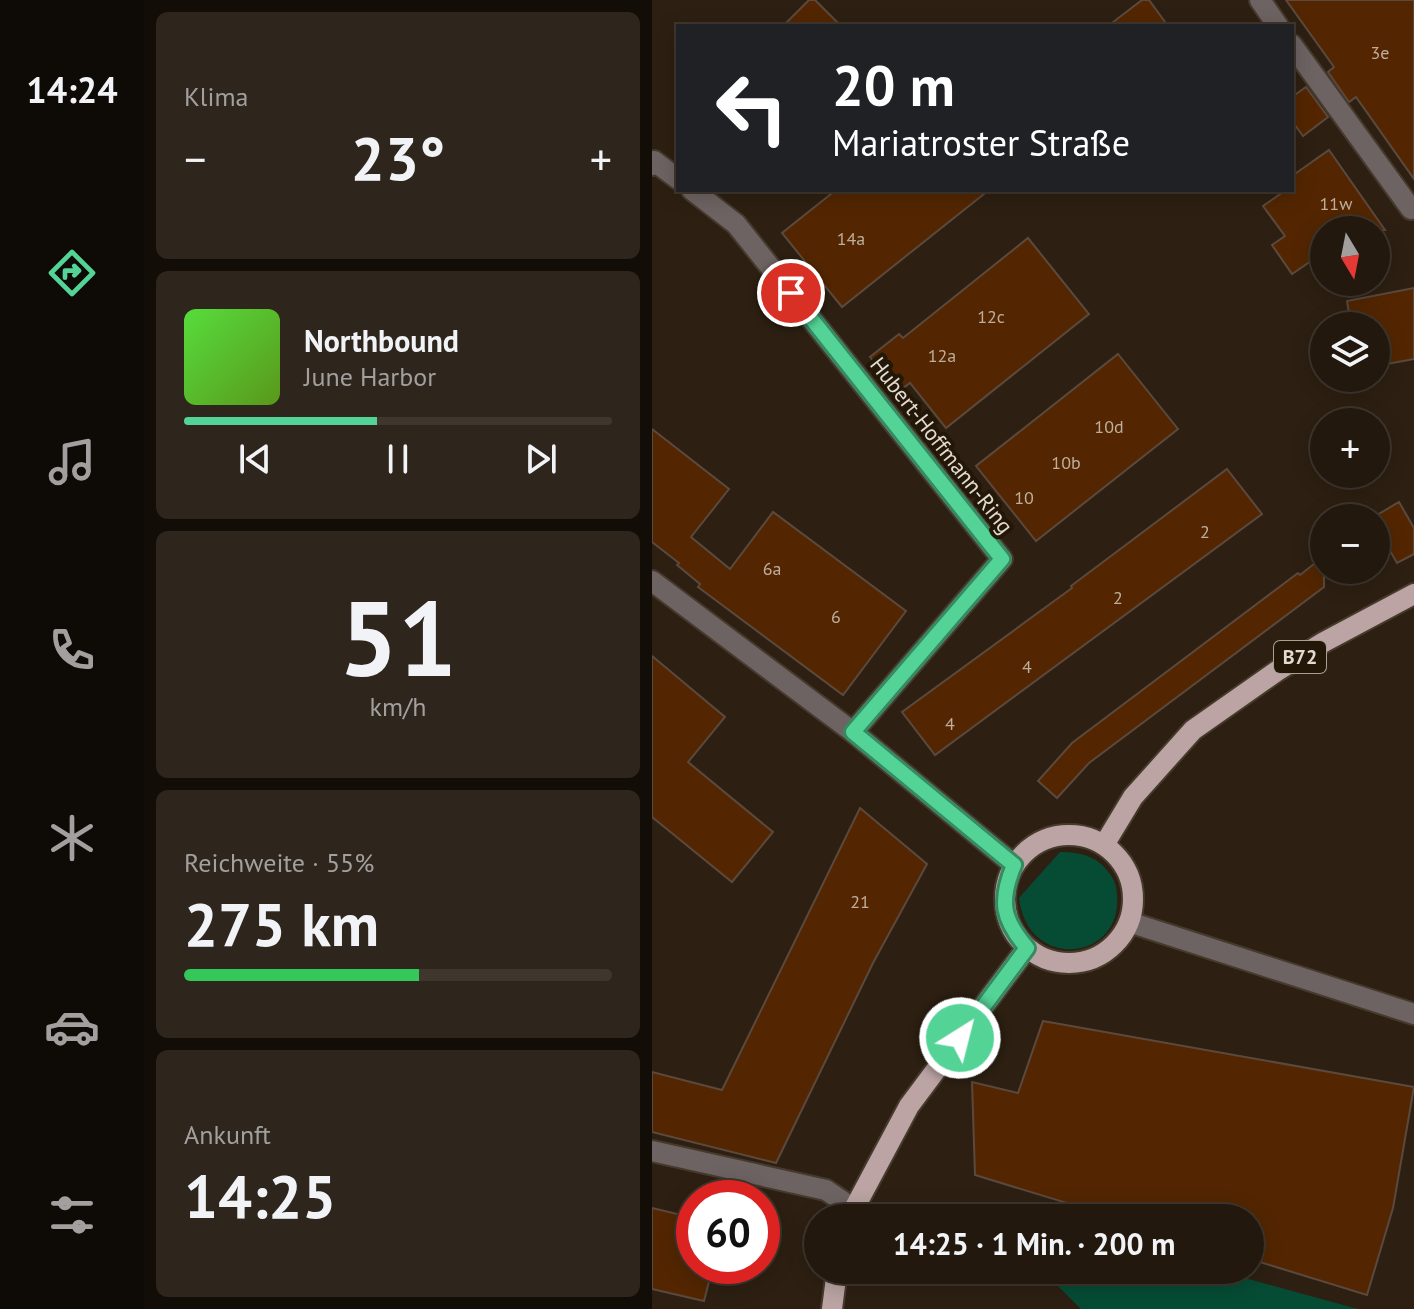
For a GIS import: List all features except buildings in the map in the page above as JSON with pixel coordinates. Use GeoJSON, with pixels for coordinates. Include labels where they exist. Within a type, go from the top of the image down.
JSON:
{"type":"FeatureCollection","features":[{"type":"Feature","properties":{"kind":"main road","name":"B72"},"geometry":{"type":"LineString","coordinates":[[1104,845],[1133,797],[1193,730],[1324,642],[1414,594]]}},
{"type":"Feature","properties":{"kind":"main road"},"geometry":{"type":"LineString","coordinates":[[1065,835],[1085,837],[1104,845],[1120,860],[1130,879],[1133,900],[1129,922],[1116,942],[1097,957],[1073,963],[1049,960],[1027,948],[1013,931],[1005,909],[1005,886],[1014,865],[1028,850],[1045,839],[1065,835]]}},
{"type":"Feature","properties":{"kind":"main road"},"geometry":{"type":"LineString","coordinates":[[857,1204],[909,1106],[1027,948]]}},
{"type":"Feature","properties":{"kind":"main road"},"geometry":{"type":"LineString","coordinates":[[832,1309],[835,1284]]}},
{"type":"Feature","properties":{"kind":"street"},"geometry":{"type":"LineString","coordinates":[[1260,0],[1277,24]]}},
{"type":"Feature","properties":{"kind":"street"},"geometry":{"type":"LineString","coordinates":[[1294,48],[1411,209],[1414,207]]}},
{"type":"Feature","properties":{"kind":"street"},"geometry":{"type":"LineString","coordinates":[[652,165],[654,161],[676,178]]}},
{"type":"Feature","properties":{"kind":"street","name":"Hubert-Hoffmann-Ring"},"geometry":{"type":"LineString","coordinates":[[695,192],[736,224],[1002,559],[853,732]]}},
{"type":"Feature","properties":{"kind":"street"},"geometry":{"type":"LineString","coordinates":[[652,581],[853,732],[1014,865]]}},
{"type":"Feature","properties":{"kind":"street"},"geometry":{"type":"LineString","coordinates":[[1129,922],[1414,1014]]}},
{"type":"Feature","properties":{"kind":"street"},"geometry":{"type":"LineString","coordinates":[[652,1151],[826,1190],[842,1204]]}},
{"type":"Feature","properties":{"kind":"green space"},"geometry":{"type":"Polygon","coordinates":[[[1060,852],[1081,854],[1093,859],[1104,867],[1115,883],[1115,918],[1105,934],[1091,945],[1073,949],[1055,947],[1039,938],[1026,922],[1019,898],[1060,852]]]}},
{"type":"Feature","properties":{"kind":"green space"},"geometry":{"type":"Polygon","coordinates":[[[1264,1283],[1358,1309],[1081,1309],[1056,1284],[1264,1283]]]}},
{"type":"Feature","properties":{"kind":"route"},"geometry":{"type":"LineString","coordinates":[[791,293],[1002,559],[853,732],[1014,865],[1005,886],[1005,909],[1013,931],[1027,948],[960,1038]]}}]}
